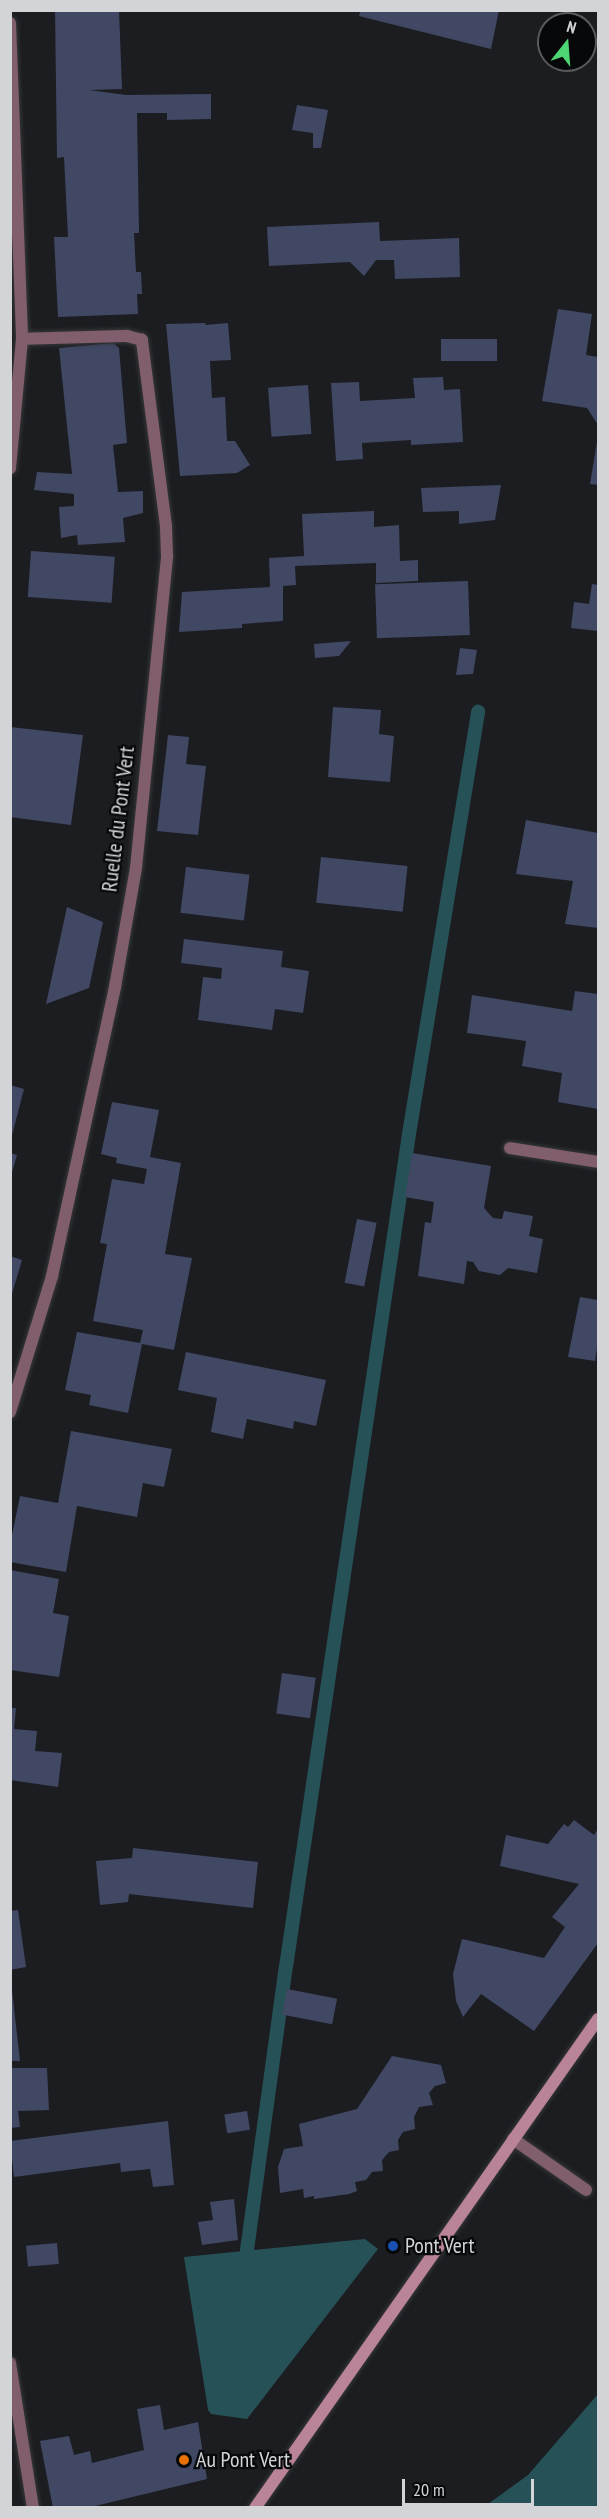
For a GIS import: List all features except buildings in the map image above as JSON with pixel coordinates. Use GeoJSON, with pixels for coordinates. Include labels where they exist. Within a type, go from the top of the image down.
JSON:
{"type":"FeatureCollection","features":[{"type":"Feature","properties":{"kind":"main road"},"geometry":{"type":"LineString","coordinates":[[255,2508],[598,2019]]}},
{"type":"Feature","properties":{"kind":"street"},"geometry":{"type":"LineString","coordinates":[[10,23],[22,339],[15,389],[10,468]]}},
{"type":"Feature","properties":{"kind":"street","name":"Ruelle du Pont Vert"},"geometry":{"type":"LineString","coordinates":[[10,1412],[52,1276],[115,987],[136,868],[167,556],[166,525],[142,340],[127,336],[22,339]]}},
{"type":"Feature","properties":{"kind":"street"},"geometry":{"type":"LineString","coordinates":[[510,1148],[598,1162]]}},
{"type":"Feature","properties":{"kind":"street"},"geometry":{"type":"LineString","coordinates":[[513,2139],[586,2190]]}},
{"type":"Feature","properties":{"kind":"street"},"geometry":{"type":"LineString","coordinates":[[10,2363],[33,2508]]}},
{"type":"Feature","properties":{"kind":"water"},"geometry":{"type":"Polygon","coordinates":[[[365,2239],[378,2249],[247,2419],[211,2414],[208,2410],[184,2257],[365,2239]]]}},
{"type":"Feature","properties":{"kind":"water"},"geometry":{"type":"Polygon","coordinates":[[[598,2394],[598,2507],[484,2507],[528,2475],[598,2394]]]}},
{"type":"Feature","properties":{"kind":"waterway"},"geometry":{"type":"LineString","coordinates":[[247,2250],[286,1967],[409,1134],[478,712]]}},
{"type":"Feature","properties":{"kind":"place","name":"Pont Vert"},"geometry":{"type":"Point","coordinates":[393,2246]}},
{"type":"Feature","properties":{"kind":"place","name":"Au Pont Vert"},"geometry":{"type":"Point","coordinates":[184,2460]}}]}
